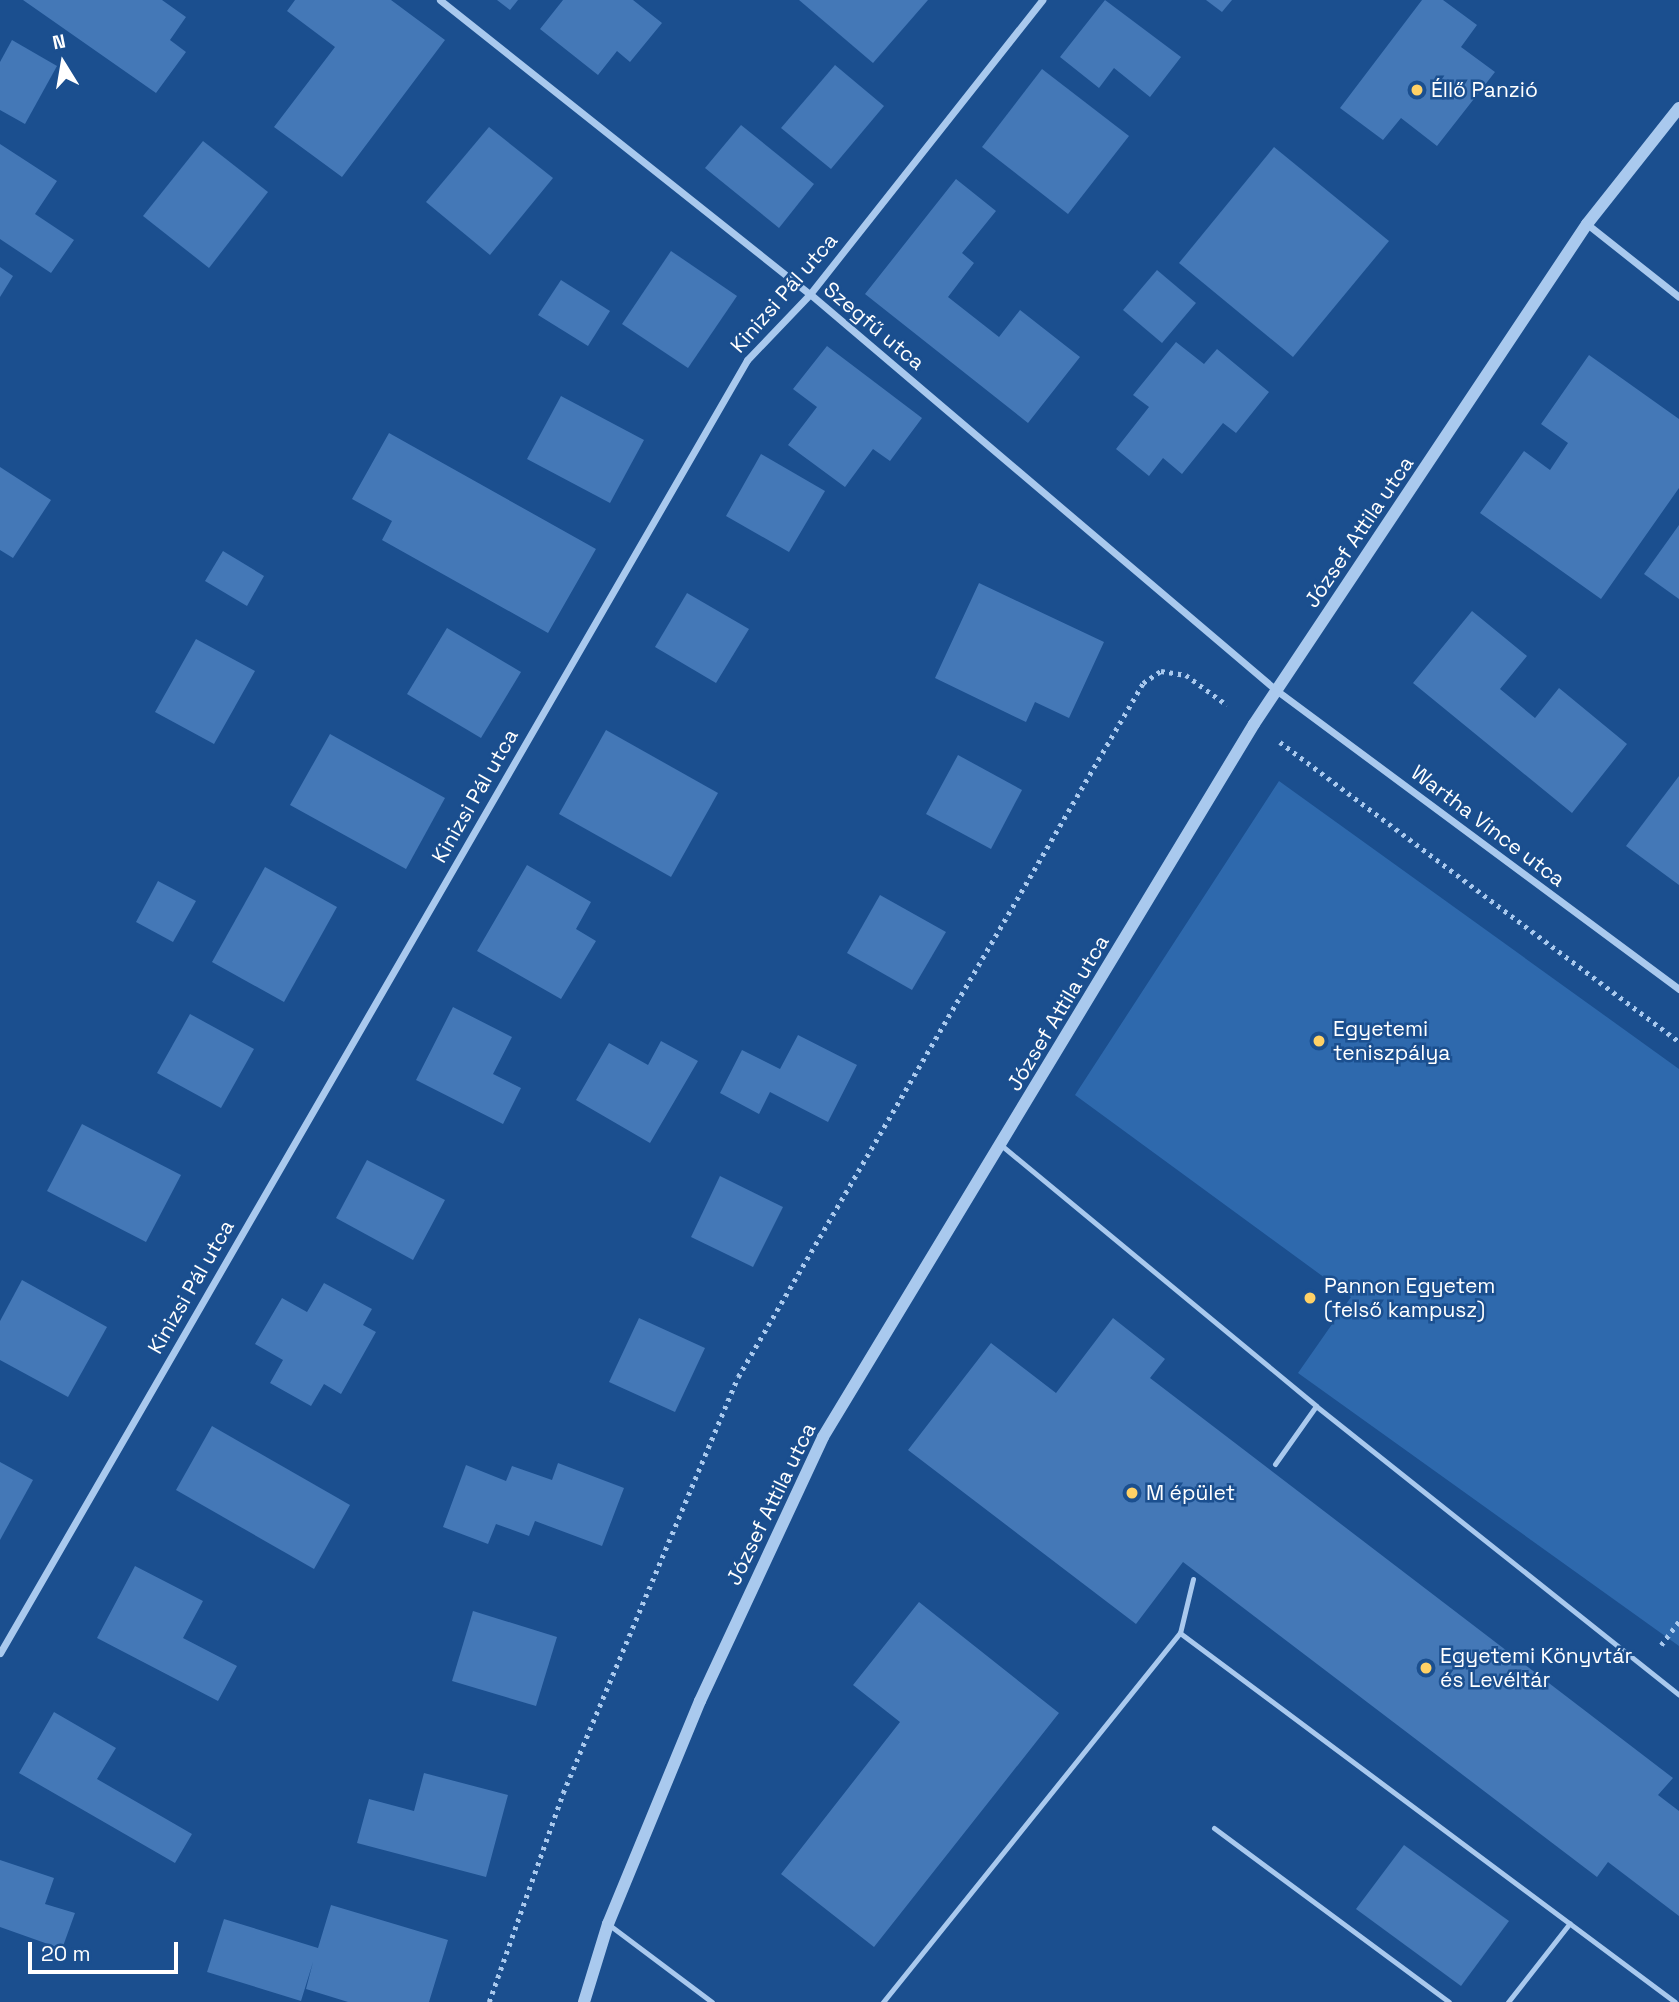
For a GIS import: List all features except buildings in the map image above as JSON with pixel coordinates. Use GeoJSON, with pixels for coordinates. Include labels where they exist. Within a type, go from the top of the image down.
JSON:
{"type":"FeatureCollection","features":[{"type":"Feature","properties":{"kind":"street","name":"Szegfű utca"},"geometry":{"type":"LineString","coordinates":[[439,0],[810,294],[1276,690]]}},
{"type":"Feature","properties":{"kind":"street","name":"Kinizsi Pál utca"},"geometry":{"type":"LineString","coordinates":[[0,1653],[747,360],[810,294],[1042,0]]}},
{"type":"Feature","properties":{"kind":"street","name":"József Attila utca"},"geometry":{"type":"LineString","coordinates":[[584,2002],[608,1924],[700,1701],[823,1437],[1254,724],[1587,224],[1679,107]]}},
{"type":"Feature","properties":{"kind":"street"},"geometry":{"type":"LineString","coordinates":[[1587,224],[1679,297]]}},
{"type":"Feature","properties":{"kind":"street","name":"Wartha Vince utca"},"geometry":{"type":"LineString","coordinates":[[1276,690],[1679,989]]}},
{"type":"Feature","properties":{"kind":"lane"},"geometry":{"type":"LineString","coordinates":[[1001,1145],[1316,1406],[1679,1695]]}},
{"type":"Feature","properties":{"kind":"lane"},"geometry":{"type":"LineString","coordinates":[[1275,1464],[1316,1406]]}},
{"type":"Feature","properties":{"kind":"lane"},"geometry":{"type":"LineString","coordinates":[[883,2002],[1180,1633],[1193,1579]]}},
{"type":"Feature","properties":{"kind":"lane"},"geometry":{"type":"LineString","coordinates":[[1180,1633],[1675,2002]]}},
{"type":"Feature","properties":{"kind":"lane"},"geometry":{"type":"LineString","coordinates":[[1214,1828],[1449,2002]]}},
{"type":"Feature","properties":{"kind":"lane"},"geometry":{"type":"LineString","coordinates":[[1508,2002],[1570,1923]]}},
{"type":"Feature","properties":{"kind":"lane"},"geometry":{"type":"LineString","coordinates":[[608,1924],[712,2002]]}},
{"type":"Feature","properties":{"kind":"path"},"geometry":{"type":"LineString","coordinates":[[489,2002],[563,1793],[738,1377],[1143,683],[1161,671],[1186,675],[1679,1042]]}},
{"type":"Feature","properties":{"kind":"shaded area"},"geometry":{"type":"Polygon","coordinates":[[[1279,781],[1679,1069],[1679,1646],[1298,1373],[1351,1297],[1075,1095],[1279,781]]]}},
{"type":"Feature","properties":{"kind":"place","name":"Éllő Panzió"},"geometry":{"type":"Point","coordinates":[1417,90]}},
{"type":"Feature","properties":{"kind":"place","name":"Egyetemi teniszpálya"},"geometry":{"type":"Point","coordinates":[1319,1041]}},
{"type":"Feature","properties":{"kind":"place","name":"Pannon Egyetem (felső kampusz)"},"geometry":{"type":"Point","coordinates":[1310,1298]}},
{"type":"Feature","properties":{"kind":"place","name":"M épület"},"geometry":{"type":"Point","coordinates":[1132,1493]}},
{"type":"Feature","properties":{"kind":"place","name":"Egyetemi Könyvtár és Levéltár"},"geometry":{"type":"Point","coordinates":[1426,1668]}}]}
